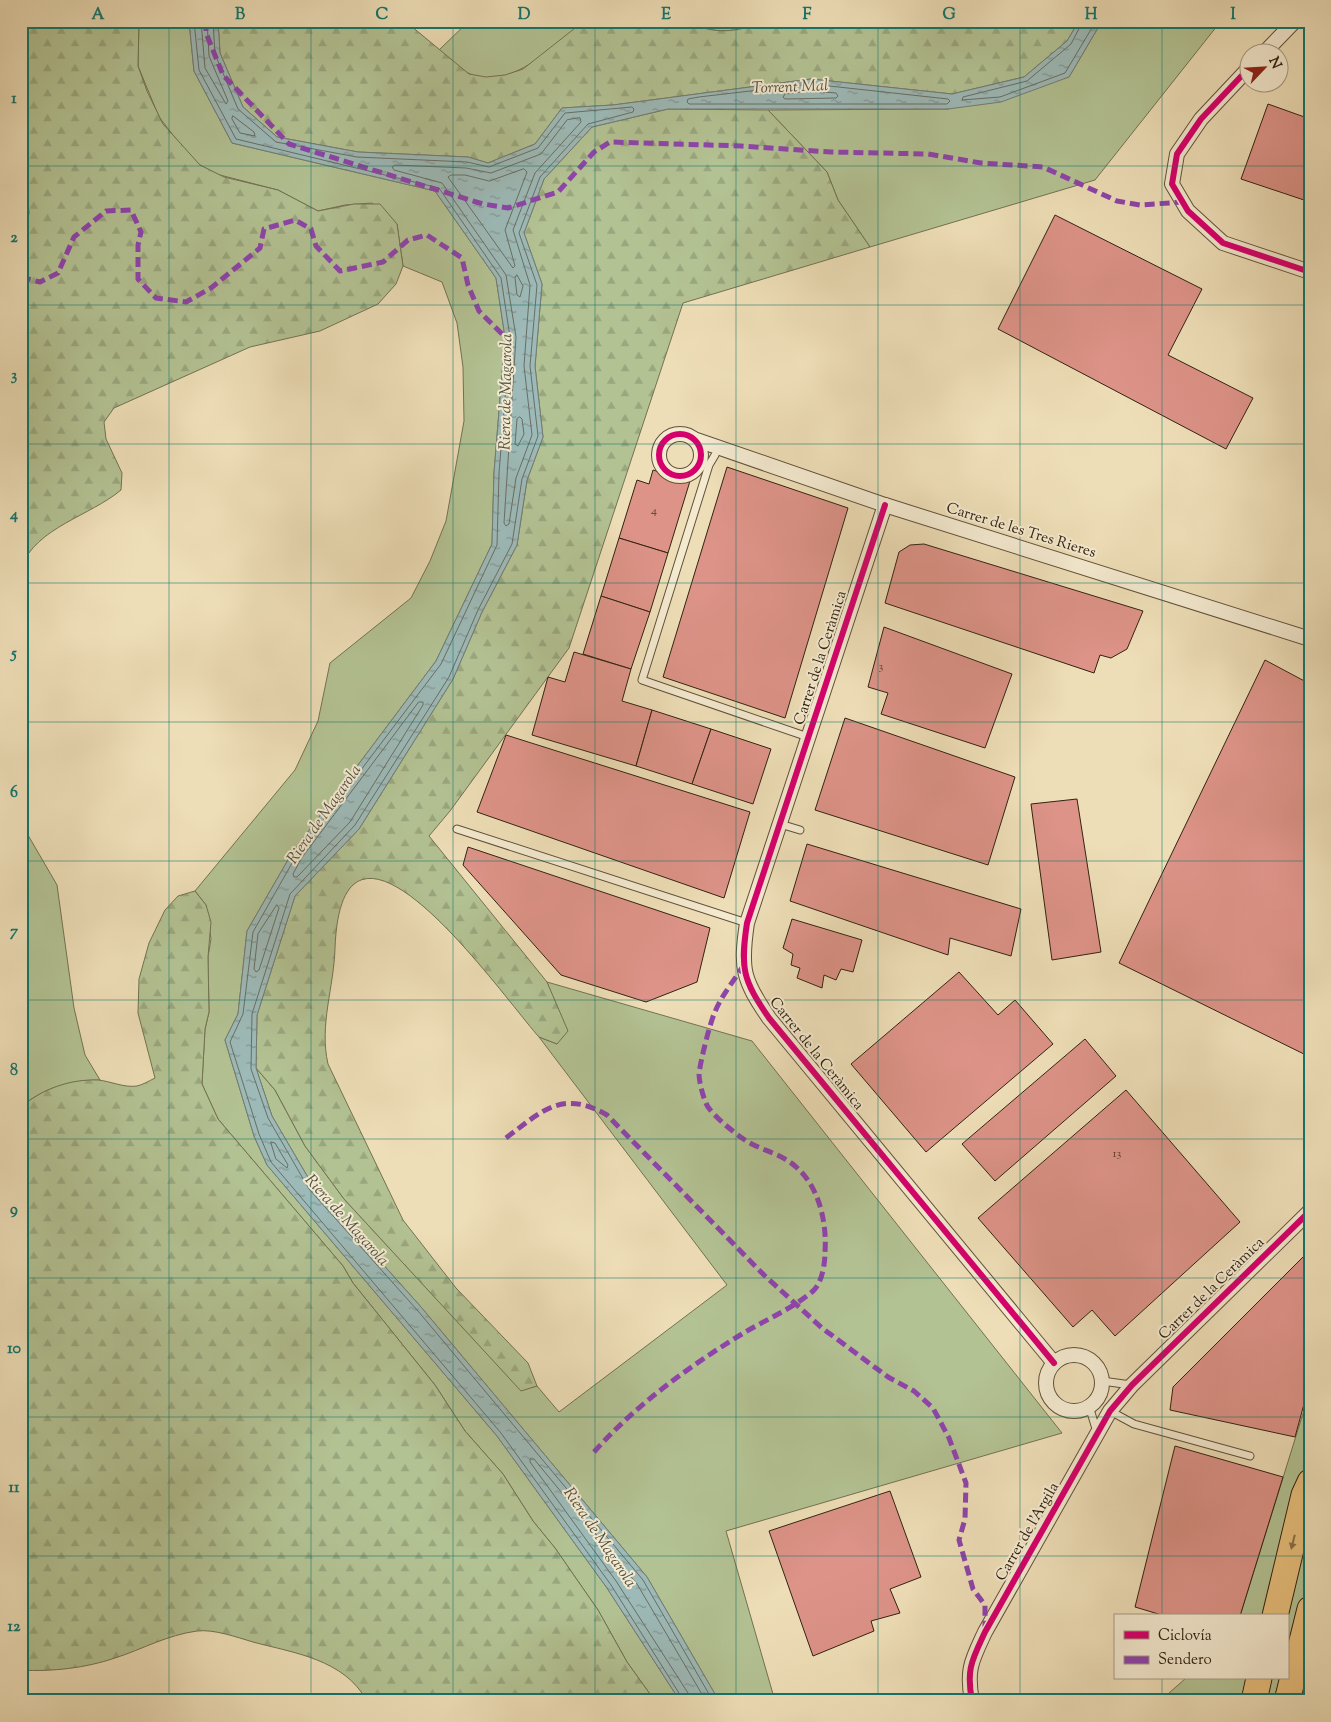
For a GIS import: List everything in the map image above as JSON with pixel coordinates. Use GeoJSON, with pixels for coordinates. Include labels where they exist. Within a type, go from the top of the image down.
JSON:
{"type":"FeatureCollection","features":[{"type":"Feature","properties":{"kind":"highway"},"geometry":{"type":"LineString","coordinates":[[1275,1614],[1307,1489],[1310,1462]]}},
{"type":"Feature","properties":{"kind":"highway"},"geometry":{"type":"LineString","coordinates":[[1286,1701],[1310,1609]]}},
{"type":"Feature","properties":{"kind":"highway"},"geometry":{"type":"LineString","coordinates":[[1254,1701],[1259,1680]]}},
{"type":"Feature","properties":{"kind":"street"},"geometry":{"type":"LineString","coordinates":[[1275,42],[1295,21]]}},
{"type":"Feature","properties":{"kind":"street"},"geometry":{"type":"LineString","coordinates":[[1238,80],[1200,119],[1177,154],[1172,184],[1188,211],[1222,243],[1310,272]]}},
{"type":"Feature","properties":{"kind":"street","name":"Carrer de les Tres Rieres"},"geometry":{"type":"LineString","coordinates":[[720,452],[700,462],[691,473],[677,476],[670,474],[661,464],[660,450],[667,438],[681,434],[720,452],[1310,639]]}},
{"type":"Feature","properties":{"kind":"street"},"geometry":{"type":"LineString","coordinates":[[694,439],[701,450],[700,462]]}},
{"type":"Feature","properties":{"kind":"street","name":"Carrer de la Ceràmica"},"geometry":{"type":"LineString","coordinates":[[885,505],[747,923],[743,966],[753,994],[769,1018],[1054,1363]]}},
{"type":"Feature","properties":{"kind":"street","name":"Carrer de la Ceràmica"},"geometry":{"type":"LineString","coordinates":[[1132,1385],[1310,1211]]}},
{"type":"Feature","properties":{"kind":"street"},"geometry":{"type":"LineString","coordinates":[[1070,1355],[1079,1355],[1095,1364],[1102,1381],[1099,1395],[1089,1406],[1072,1410],[1056,1404],[1047,1388],[1049,1371],[1054,1363],[1070,1355]]}},
{"type":"Feature","properties":{"kind":"street","name":"Carrer de l'Argila"},"geometry":{"type":"LineString","coordinates":[[972,1701],[968,1675],[982,1639],[1110,1411],[1132,1385]]}},
{"type":"Feature","properties":{"kind":"lane"},"geometry":{"type":"LineString","coordinates":[[720,452],[709,465],[642,680],[808,737]]}},
{"type":"Feature","properties":{"kind":"lane"},"geometry":{"type":"LineString","coordinates":[[780,824],[800,830]]}},
{"type":"Feature","properties":{"kind":"lane"},"geometry":{"type":"LineString","coordinates":[[457,829],[747,923]]}},
{"type":"Feature","properties":{"kind":"lane"},"geometry":{"type":"LineString","coordinates":[[1102,1381],[1132,1385]]}},
{"type":"Feature","properties":{"kind":"lane"},"geometry":{"type":"LineString","coordinates":[[1089,1406],[1098,1434]]}},
{"type":"Feature","properties":{"kind":"lane"},"geometry":{"type":"LineString","coordinates":[[1110,1411],[1134,1424],[1250,1456]]}},
{"type":"Feature","properties":{"kind":"green space"},"geometry":{"type":"Polygon","coordinates":[[[21,21],[139,21],[138,66],[147,91],[163,124],[200,165],[224,177],[278,190],[318,211],[354,204],[380,204],[397,224],[403,266],[396,284],[378,304],[320,331],[250,347],[114,408],[104,422],[106,439],[122,473],[121,490],[51,532],[29,553],[21,567],[21,21]]]}},
{"type":"Feature","properties":{"kind":"green space"},"geometry":{"type":"Polygon","coordinates":[[[139,21],[189,21],[194,71],[232,143],[435,191],[496,278],[505,337],[494,473],[492,544],[436,661],[292,853],[247,931],[238,1014],[225,1040],[254,1136],[267,1165],[497,1436],[607,1588],[680,1701],[655,1701],[627,1662],[598,1610],[555,1548],[533,1521],[503,1474],[465,1431],[435,1385],[353,1283],[343,1266],[218,1119],[202,1084],[205,1029],[209,1012],[208,957],[211,939],[206,905],[195,891],[295,770],[318,721],[330,663],[411,598],[430,561],[446,521],[464,421],[463,367],[457,323],[442,282],[403,266],[397,224],[372,203],[345,205],[318,211],[278,190],[216,174],[200,165],[186,152],[159,117],[138,66],[139,21]]]}},
{"type":"Feature","properties":{"kind":"green space"},"geometry":{"type":"Polygon","coordinates":[[[218,21],[405,21],[469,74],[486,77],[505,75],[523,69],[584,21],[687,21],[706,29],[725,31],[744,28],[763,21],[1079,21],[1067,41],[1024,77],[952,94],[811,79],[613,105],[562,108],[535,144],[488,163],[468,157],[358,152],[277,137],[243,107],[220,53],[218,21]]]}},
{"type":"Feature","properties":{"kind":"green space"},"geometry":{"type":"Polygon","coordinates":[[[469,21],[584,21],[531,63],[500,77],[485,78],[466,72],[439,50],[469,21]]]}},
{"type":"Feature","properties":{"kind":"green space"},"geometry":{"type":"Polygon","coordinates":[[[687,21],[763,21],[744,28],[725,31],[706,29],[687,21]]]}},
{"type":"Feature","properties":{"kind":"green space"},"geometry":{"type":"Polygon","coordinates":[[[1102,21],[1221,21],[1095,180],[870,247],[838,200],[827,172],[768,110],[948,109],[1069,77],[1102,21]]]}},
{"type":"Feature","properties":{"kind":"green space"},"geometry":{"type":"Polygon","coordinates":[[[668,109],[768,110],[827,172],[838,200],[870,247],[683,303],[569,648],[450,811],[429,836],[547,982],[568,1031],[557,1044],[539,1037],[460,943],[426,908],[393,885],[365,879],[344,898],[335,948],[326,1020],[325,1035],[328,1064],[403,1220],[456,1288],[528,1363],[537,1386],[521,1391],[344,1199],[305,1146],[275,1090],[256,1068],[257,1015],[295,896],[359,829],[453,679],[482,612],[517,545],[527,480],[543,437],[535,366],[542,284],[524,233],[544,179],[592,127],[668,109]]]}},
{"type":"Feature","properties":{"kind":"green space"},"geometry":{"type":"Polygon","coordinates":[[[21,823],[57,885],[74,1008],[85,1055],[100,1080],[89,1080],[58,1086],[30,1100],[21,1107],[21,823]]]}},
{"type":"Feature","properties":{"kind":"green space"},"geometry":{"type":"Polygon","coordinates":[[[195,891],[206,905],[211,922],[208,957],[209,1012],[205,1029],[202,1084],[218,1119],[343,1266],[353,1283],[435,1385],[465,1431],[503,1474],[533,1521],[555,1548],[598,1610],[627,1662],[655,1701],[367,1701],[357,1687],[345,1676],[317,1660],[301,1654],[211,1631],[197,1631],[175,1636],[115,1658],[80,1667],[56,1670],[21,1670],[21,1107],[47,1090],[67,1083],[98,1080],[137,1086],[155,1078],[138,1013],[139,979],[149,943],[165,910],[178,896],[195,891]]]}},
{"type":"Feature","properties":{"kind":"green space"},"geometry":{"type":"Polygon","coordinates":[[[547,982],[752,1041],[1062,1433],[726,1531],[775,1701],[719,1701],[647,1577],[421,1307],[313,1186],[272,1116],[256,1068],[275,1090],[305,1146],[344,1199],[521,1390],[537,1386],[559,1412],[727,1285],[539,1037],[557,1044],[553,998],[547,982]]]}},
{"type":"Feature","properties":{"kind":"green space"},"geometry":{"type":"Polygon","coordinates":[[[1310,1391],[1310,1701],[1160,1701],[1184,1680],[1288,1680],[1288,1614],[1241,1614],[1310,1391]]]}},
{"type":"Feature","properties":{"kind":"water"},"geometry":{"type":"Polygon","coordinates":[[[189,21],[218,21],[220,53],[243,107],[277,137],[358,152],[468,157],[488,163],[535,144],[562,108],[613,105],[811,79],[952,94],[1024,77],[1067,41],[1079,21],[1102,21],[1069,77],[1001,102],[948,109],[668,109],[592,127],[544,179],[524,233],[542,284],[535,366],[543,437],[527,480],[517,545],[482,612],[453,679],[359,829],[295,896],[257,1015],[256,1068],[272,1116],[313,1186],[421,1307],[647,1577],[719,1701],[680,1701],[607,1588],[497,1436],[267,1165],[254,1136],[225,1040],[238,1014],[247,931],[292,853],[436,661],[492,544],[494,473],[505,337],[496,278],[435,191],[232,143],[194,71],[189,21]]]}},
{"type":"Feature","properties":{"kind":"building"},"geometry":{"type":"Polygon","coordinates":[[[1268,104],[1310,119],[1310,202],[1241,179],[1268,104]]]}},
{"type":"Feature","properties":{"kind":"building"},"geometry":{"type":"Polygon","coordinates":[[[1055,215],[1202,289],[1168,355],[1253,398],[1226,449],[998,329],[1055,215]]]}},
{"type":"Feature","properties":{"kind":"building"},"geometry":{"type":"Polygon","coordinates":[[[727,467],[848,508],[785,718],[663,677],[727,467]]]}},
{"type":"Feature","properties":{"kind":"building"},"geometry":{"type":"Polygon","coordinates":[[[653,470],[690,481],[668,553],[619,538],[637,480],[649,484],[653,470]]]}},
{"type":"Feature","properties":{"kind":"building"},"geometry":{"type":"Polygon","coordinates":[[[619,538],[668,553],[650,612],[601,596],[619,538]]]}},
{"type":"Feature","properties":{"kind":"building"},"geometry":{"type":"Polygon","coordinates":[[[924,544],[1143,611],[1127,649],[1111,658],[1100,655],[1094,673],[885,603],[899,552],[910,545],[924,544]]]}},
{"type":"Feature","properties":{"kind":"building"},"geometry":{"type":"Polygon","coordinates":[[[601,596],[650,612],[631,669],[583,654],[601,596]]]}},
{"type":"Feature","properties":{"kind":"building"},"geometry":{"type":"Polygon","coordinates":[[[884,627],[1012,674],[985,748],[881,714],[888,693],[868,687],[884,627]]]}},
{"type":"Feature","properties":{"kind":"building"},"geometry":{"type":"Polygon","coordinates":[[[574,652],[631,669],[622,701],[652,710],[636,766],[532,735],[548,677],[565,682],[574,652]]]}},
{"type":"Feature","properties":{"kind":"building"},"geometry":{"type":"Polygon","coordinates":[[[1265,660],[1310,684],[1310,1057],[1119,963],[1265,660]]]}},
{"type":"Feature","properties":{"kind":"building"},"geometry":{"type":"Polygon","coordinates":[[[652,710],[711,729],[692,784],[636,766],[652,710]]]}},
{"type":"Feature","properties":{"kind":"building"},"geometry":{"type":"Polygon","coordinates":[[[845,718],[1015,777],[988,865],[815,810],[845,718]]]}},
{"type":"Feature","properties":{"kind":"building"},"geometry":{"type":"Polygon","coordinates":[[[711,729],[771,749],[753,804],[692,784],[711,729]]]}},
{"type":"Feature","properties":{"kind":"building"},"geometry":{"type":"Polygon","coordinates":[[[506,735],[750,812],[724,898],[477,812],[506,735]]]}},
{"type":"Feature","properties":{"kind":"building"},"geometry":{"type":"Polygon","coordinates":[[[1077,799],[1101,952],[1052,960],[1031,804],[1077,799]]]}},
{"type":"Feature","properties":{"kind":"building"},"geometry":{"type":"Polygon","coordinates":[[[807,844],[1021,909],[1011,956],[950,938],[948,955],[790,901],[807,844]]]}},
{"type":"Feature","properties":{"kind":"building"},"geometry":{"type":"Polygon","coordinates":[[[468,847],[710,928],[697,982],[646,1002],[561,975],[463,865],[468,847]]]}},
{"type":"Feature","properties":{"kind":"building"},"geometry":{"type":"Polygon","coordinates":[[[792,919],[862,940],[853,972],[841,969],[836,980],[824,975],[822,988],[797,978],[800,968],[791,965],[793,954],[783,948],[792,919]]]}},
{"type":"Feature","properties":{"kind":"building"},"geometry":{"type":"Polygon","coordinates":[[[959,972],[998,1015],[1015,1000],[1053,1044],[926,1152],[851,1064],[959,972]]]}},
{"type":"Feature","properties":{"kind":"building"},"geometry":{"type":"Polygon","coordinates":[[[1085,1039],[1116,1076],[995,1181],[962,1144],[1085,1039]]]}},
{"type":"Feature","properties":{"kind":"building"},"geometry":{"type":"Polygon","coordinates":[[[1126,1090],[1240,1222],[1115,1336],[1092,1310],[1073,1327],[978,1218],[1126,1090]]]}},
{"type":"Feature","properties":{"kind":"building"},"geometry":{"type":"Polygon","coordinates":[[[1310,1250],[1310,1382],[1295,1437],[1170,1410],[1173,1387],[1310,1250]]]}},
{"type":"Feature","properties":{"kind":"building"},"geometry":{"type":"Polygon","coordinates":[[[1175,1446],[1283,1477],[1241,1614],[1158,1614],[1135,1607],[1175,1446]]]}},
{"type":"Feature","properties":{"kind":"building"},"geometry":{"type":"Polygon","coordinates":[[[890,1491],[921,1577],[890,1589],[900,1613],[871,1621],[874,1631],[813,1656],[769,1531],[890,1491]]]}},
{"type":"Feature","properties":{"kind":"marked path"},"geometry":{"type":"LineString","coordinates":[[206,21],[206,33],[223,75],[289,144],[483,204],[508,208],[558,192],[594,152],[610,142],[741,146],[831,152],[928,154],[981,163],[1043,167],[1117,201],[1140,205],[1183,202]]}},
{"type":"Feature","properties":{"kind":"marked path"},"geometry":{"type":"LineString","coordinates":[[21,182],[25,184],[27,213],[21,242]]}},
{"type":"Feature","properties":{"kind":"marked path"},"geometry":{"type":"LineString","coordinates":[[21,277],[40,282],[58,273],[74,237],[106,211],[131,210],[141,232],[138,245],[138,279],[156,298],[186,302],[211,288],[260,248],[264,229],[295,220],[311,229],[316,246],[340,271],[383,262],[408,240],[427,235],[462,258],[468,285],[479,311],[505,337]]}},
{"type":"Feature","properties":{"kind":"marked path"},"geometry":{"type":"LineString","coordinates":[[594,1452],[627,1418],[683,1373],[805,1297],[816,1288],[821,1278],[825,1257],[825,1229],[820,1205],[810,1184],[803,1174],[789,1161],[748,1142],[724,1124],[708,1107],[702,1091],[699,1074],[711,1024],[721,1000],[743,966]]}},
{"type":"Feature","properties":{"kind":"marked path"},"geometry":{"type":"LineString","coordinates":[[506,1138],[542,1112],[565,1104],[591,1107],[607,1115],[764,1275],[822,1328],[888,1377],[914,1391],[933,1408],[949,1438],[966,1483],[965,1519],[959,1540],[973,1589],[985,1605],[985,1627]]}},
{"type":"Feature","properties":{"kind":"cycle path"},"geometry":{"type":"LineString","coordinates":[[1238,80],[1201,119],[1177,154],[1172,184],[1188,211],[1223,243],[1310,272]]}},
{"type":"Feature","properties":{"kind":"cycle path"},"geometry":{"type":"LineString","coordinates":[[684,434],[692,437],[698,443],[701,455],[698,467],[692,473],[676,476],[668,473],[662,467],[659,451],[662,443],[668,437],[684,434]]}},
{"type":"Feature","properties":{"kind":"cycle path"},"geometry":{"type":"LineString","coordinates":[[885,505],[747,923],[744,952],[746,974],[754,994],[769,1018],[1054,1363]]}},
{"type":"Feature","properties":{"kind":"cycle path"},"geometry":{"type":"LineString","coordinates":[[972,1701],[970,1690],[971,1665],[985,1632],[1110,1411],[1132,1385],[1310,1211]]}},
{"type":"Feature","properties":{"kind":"water label","name":"Torrent Mal"},"geometry":{"type":"Point","coordinates":[790,88]}},
{"type":"Feature","properties":{"kind":"water label","name":"Riera de Magarola"},"geometry":{"type":"Point","coordinates":[507,392]}},
{"type":"Feature","properties":{"kind":"water label","name":"Riera de Magarola"},"geometry":{"type":"Point","coordinates":[325,815]}},
{"type":"Feature","properties":{"kind":"water label","name":"Riera de Magarola"},"geometry":{"type":"Point","coordinates":[346,1221]}},
{"type":"Feature","properties":{"kind":"water label","name":"Riera de Magarola"},"geometry":{"type":"Point","coordinates":[599,1538]}}]}
